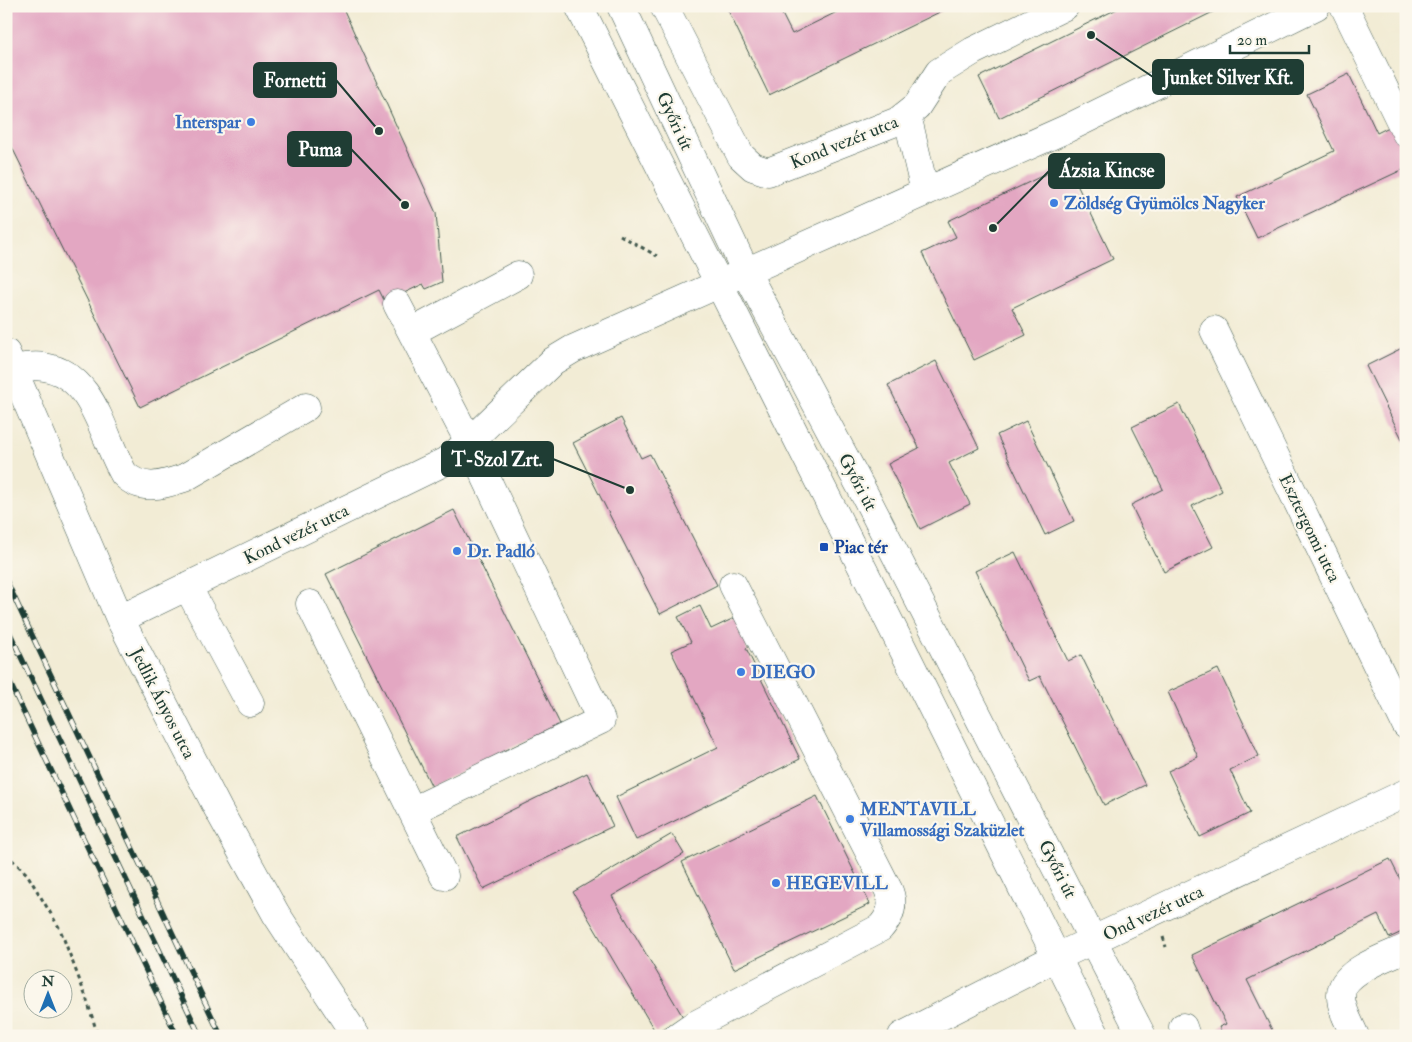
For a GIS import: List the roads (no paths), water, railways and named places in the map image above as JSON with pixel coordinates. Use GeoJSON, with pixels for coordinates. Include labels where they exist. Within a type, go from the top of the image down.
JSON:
{"type":"FeatureCollection","features":[{"type":"Feature","properties":{"kind":"street","name":"Győri út"},"geometry":{"type":"LineString","coordinates":[[579,6],[898,638],[1096,1036]]}},
{"type":"Feature","properties":{"kind":"street","name":"Győri út"},"geometry":{"type":"LineString","coordinates":[[621,6],[746,272],[872,508],[1142,1036]]}},
{"type":"Feature","properties":{"kind":"street","name":"Kond vezér utca"},"geometry":{"type":"LineString","coordinates":[[664,6],[741,156],[753,167],[763,171],[772,171],[898,122],[908,115],[920,101],[939,72],[973,51],[1060,7]]}},
{"type":"Feature","properties":{"kind":"street","name":"Kond vezér utca"},"geometry":{"type":"LineString","coordinates":[[120,619],[446,462],[553,361],[573,349],[1117,105],[1316,6]]}},
{"type":"Feature","properties":{"kind":"street"},"geometry":{"type":"LineString","coordinates":[[1344,6],[1406,133]]}},
{"type":"Feature","properties":{"kind":"street"},"geometry":{"type":"LineString","coordinates":[[908,115],[925,192]]}},
{"type":"Feature","properties":{"kind":"street"},"geometry":{"type":"LineString","coordinates":[[412,332],[518,274]]}},
{"type":"Feature","properties":{"kind":"street"},"geometry":{"type":"LineString","coordinates":[[397,304],[469,442],[601,720],[412,811]]}},
{"type":"Feature","properties":{"kind":"street","name":"Esztergomi utca"},"geometry":{"type":"LineString","coordinates":[[1214,330],[1406,725]]}},
{"type":"Feature","properties":{"kind":"street"},"geometry":{"type":"LineString","coordinates":[[10,361],[43,366],[59,371],[71,378],[89,398],[124,474],[131,481],[140,485],[166,484],[184,478],[306,407]]}},
{"type":"Feature","properties":{"kind":"street","name":"Jedlik Ányos utca"},"geometry":{"type":"LineString","coordinates":[[10,361],[120,619],[218,809],[276,914],[356,1036]]}},
{"type":"Feature","properties":{"kind":"street"},"geometry":{"type":"LineString","coordinates":[[678,1036],[691,1027],[880,928],[890,914],[892,905],[892,897],[888,888],[733,585]]}},
{"type":"Feature","properties":{"kind":"street"},"geometry":{"type":"LineString","coordinates":[[187,586],[250,703]]}},
{"type":"Feature","properties":{"kind":"street"},"geometry":{"type":"LineString","coordinates":[[310,604],[444,876]]}},
{"type":"Feature","properties":{"kind":"street","name":"Ond vezér utca"},"geometry":{"type":"LineString","coordinates":[[902,1036],[1057,957],[1406,793]]}},
{"type":"Feature","properties":{"kind":"street"},"geometry":{"type":"LineString","coordinates":[[1355,1036],[1344,1011],[1340,996],[1343,986],[1349,976],[1406,948]]}},
{"type":"Feature","properties":{"kind":"railway"},"geometry":{"type":"LineString","coordinates":[[6,580],[221,1036]]}},
{"type":"Feature","properties":{"kind":"railway"},"geometry":{"type":"LineString","coordinates":[[6,625],[200,1036]]}},
{"type":"Feature","properties":{"kind":"railway"},"geometry":{"type":"LineString","coordinates":[[6,675],[177,1036]]}},
{"type":"Feature","properties":{"kind":"place","name":"Junket Silver Kft."},"geometry":{"type":"Point","coordinates":[1091,35]}},
{"type":"Feature","properties":{"kind":"place","name":"Interspar"},"geometry":{"type":"Point","coordinates":[251,122]}},
{"type":"Feature","properties":{"kind":"place","name":"Fornetti"},"geometry":{"type":"Point","coordinates":[379,131]}},
{"type":"Feature","properties":{"kind":"place","name":"Zöldség Gyümölcs Nagyker"},"geometry":{"type":"Point","coordinates":[1054,203]}},
{"type":"Feature","properties":{"kind":"place","name":"Puma"},"geometry":{"type":"Point","coordinates":[405,205]}},
{"type":"Feature","properties":{"kind":"place","name":"Ázsia Kincse"},"geometry":{"type":"Point","coordinates":[993,228]}},
{"type":"Feature","properties":{"kind":"place","name":"T-Szol Zrt."},"geometry":{"type":"Point","coordinates":[630,490]}},
{"type":"Feature","properties":{"kind":"place","name":"Piac tér"},"geometry":{"type":"Point","coordinates":[824,547]}},
{"type":"Feature","properties":{"kind":"place","name":"Dr. Padló"},"geometry":{"type":"Point","coordinates":[457,551]}},
{"type":"Feature","properties":{"kind":"place","name":"DIEGO"},"geometry":{"type":"Point","coordinates":[741,672]}},
{"type":"Feature","properties":{"kind":"place","name":"MENTAVILL Villamossági Szaküzlet"},"geometry":{"type":"Point","coordinates":[850,819]}},
{"type":"Feature","properties":{"kind":"place","name":"HEGEVILL"},"geometry":{"type":"Point","coordinates":[776,883]}}]}
